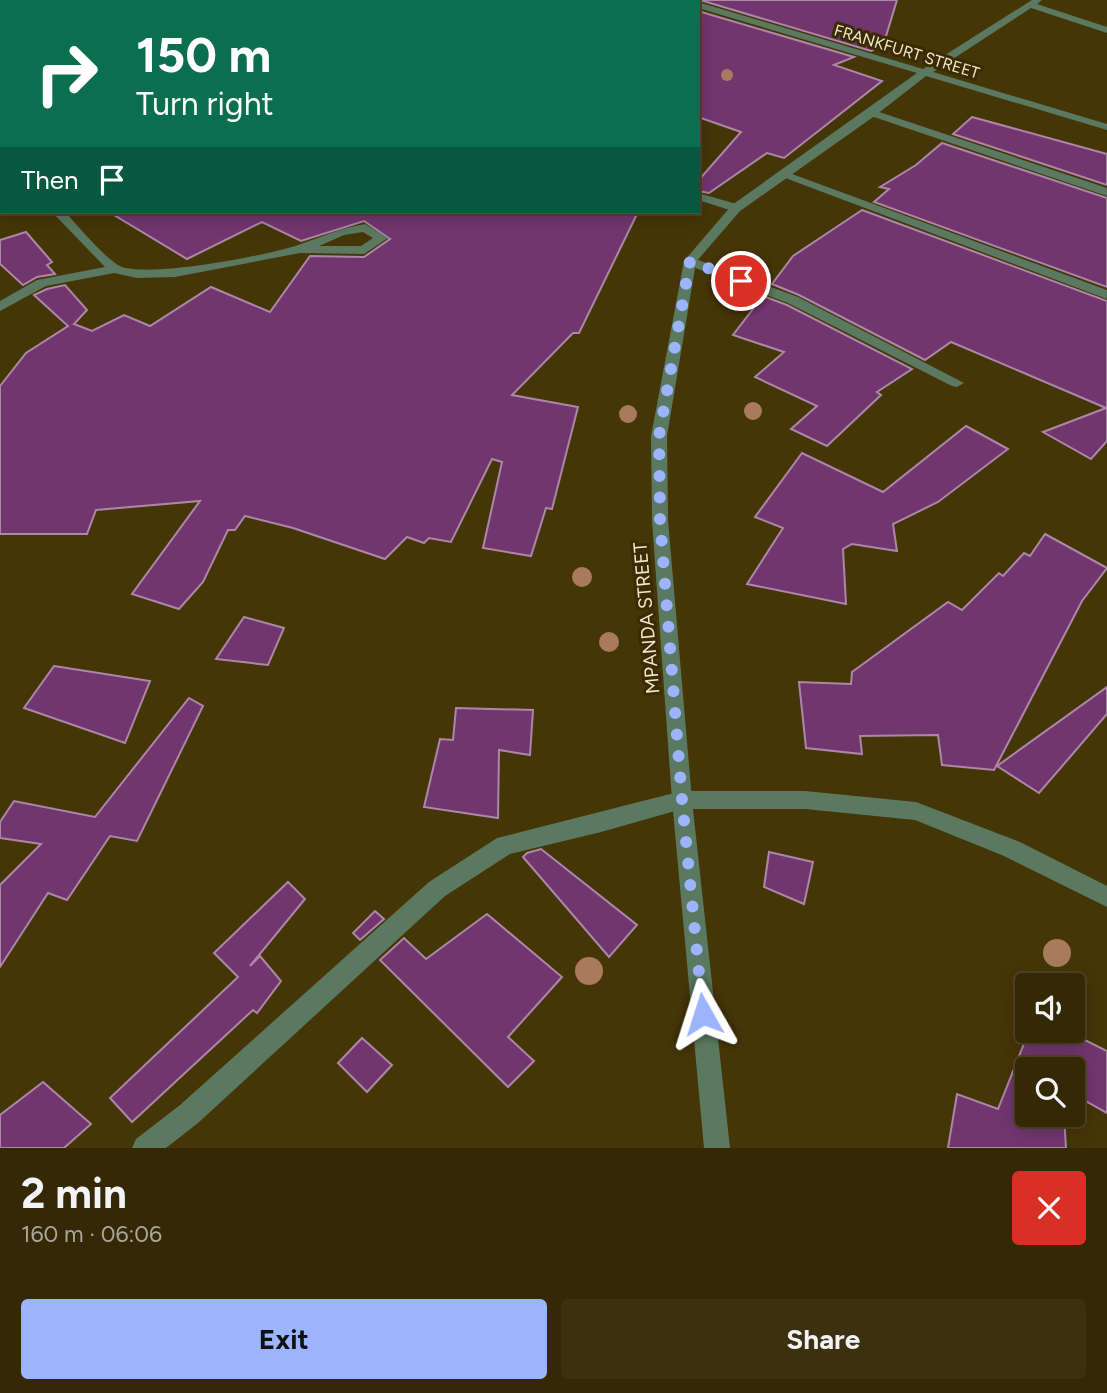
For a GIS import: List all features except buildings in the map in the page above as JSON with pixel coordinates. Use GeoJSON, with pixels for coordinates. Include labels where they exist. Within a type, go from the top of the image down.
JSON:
{"type":"FeatureCollection","features":[{"type":"Feature","properties":{"kind":"street"},"geometry":{"type":"LineString","coordinates":[[957,383],[793,300],[690,261],[736,208],[872,113],[924,73],[1034,2],[1107,30]]}},
{"type":"Feature","properties":{"kind":"street","name":"FRANKFURT STREET"},"geometry":{"type":"LineString","coordinates":[[700,6],[1107,127]]}},
{"type":"Feature","properties":{"kind":"street"},"geometry":{"type":"LineString","coordinates":[[872,113],[1107,192]]}},
{"type":"Feature","properties":{"kind":"street"},"geometry":{"type":"LineString","coordinates":[[785,174],[1107,295]]}},
{"type":"Feature","properties":{"kind":"street"},"geometry":{"type":"LineString","coordinates":[[700,197],[736,208]]}},
{"type":"Feature","properties":{"kind":"street"},"geometry":{"type":"LineString","coordinates":[[60,214],[114,269]]}},
{"type":"Feature","properties":{"kind":"street"},"geometry":{"type":"LineString","coordinates":[[0,307],[42,283],[114,269],[137,274],[175,274],[300,249],[341,232],[365,228],[382,239],[363,250],[300,249]]}},
{"type":"Feature","properties":{"kind":"street","name":"MPANDA STREET"},"geometry":{"type":"LineString","coordinates":[[690,261],[659,436],[660,520],[682,800],[717,1148]]}},
{"type":"Feature","properties":{"kind":"street"},"geometry":{"type":"LineString","coordinates":[[145,1148],[189,1114],[437,889],[505,845],[601,823],[682,800],[805,800],[916,811],[1012,849],[1107,897]]}},
{"type":"Feature","properties":{"kind":"route"},"geometry":{"type":"LineString","coordinates":[[703,1014],[682,800],[660,520],[659,436],[690,261],[741,281]]}}]}
